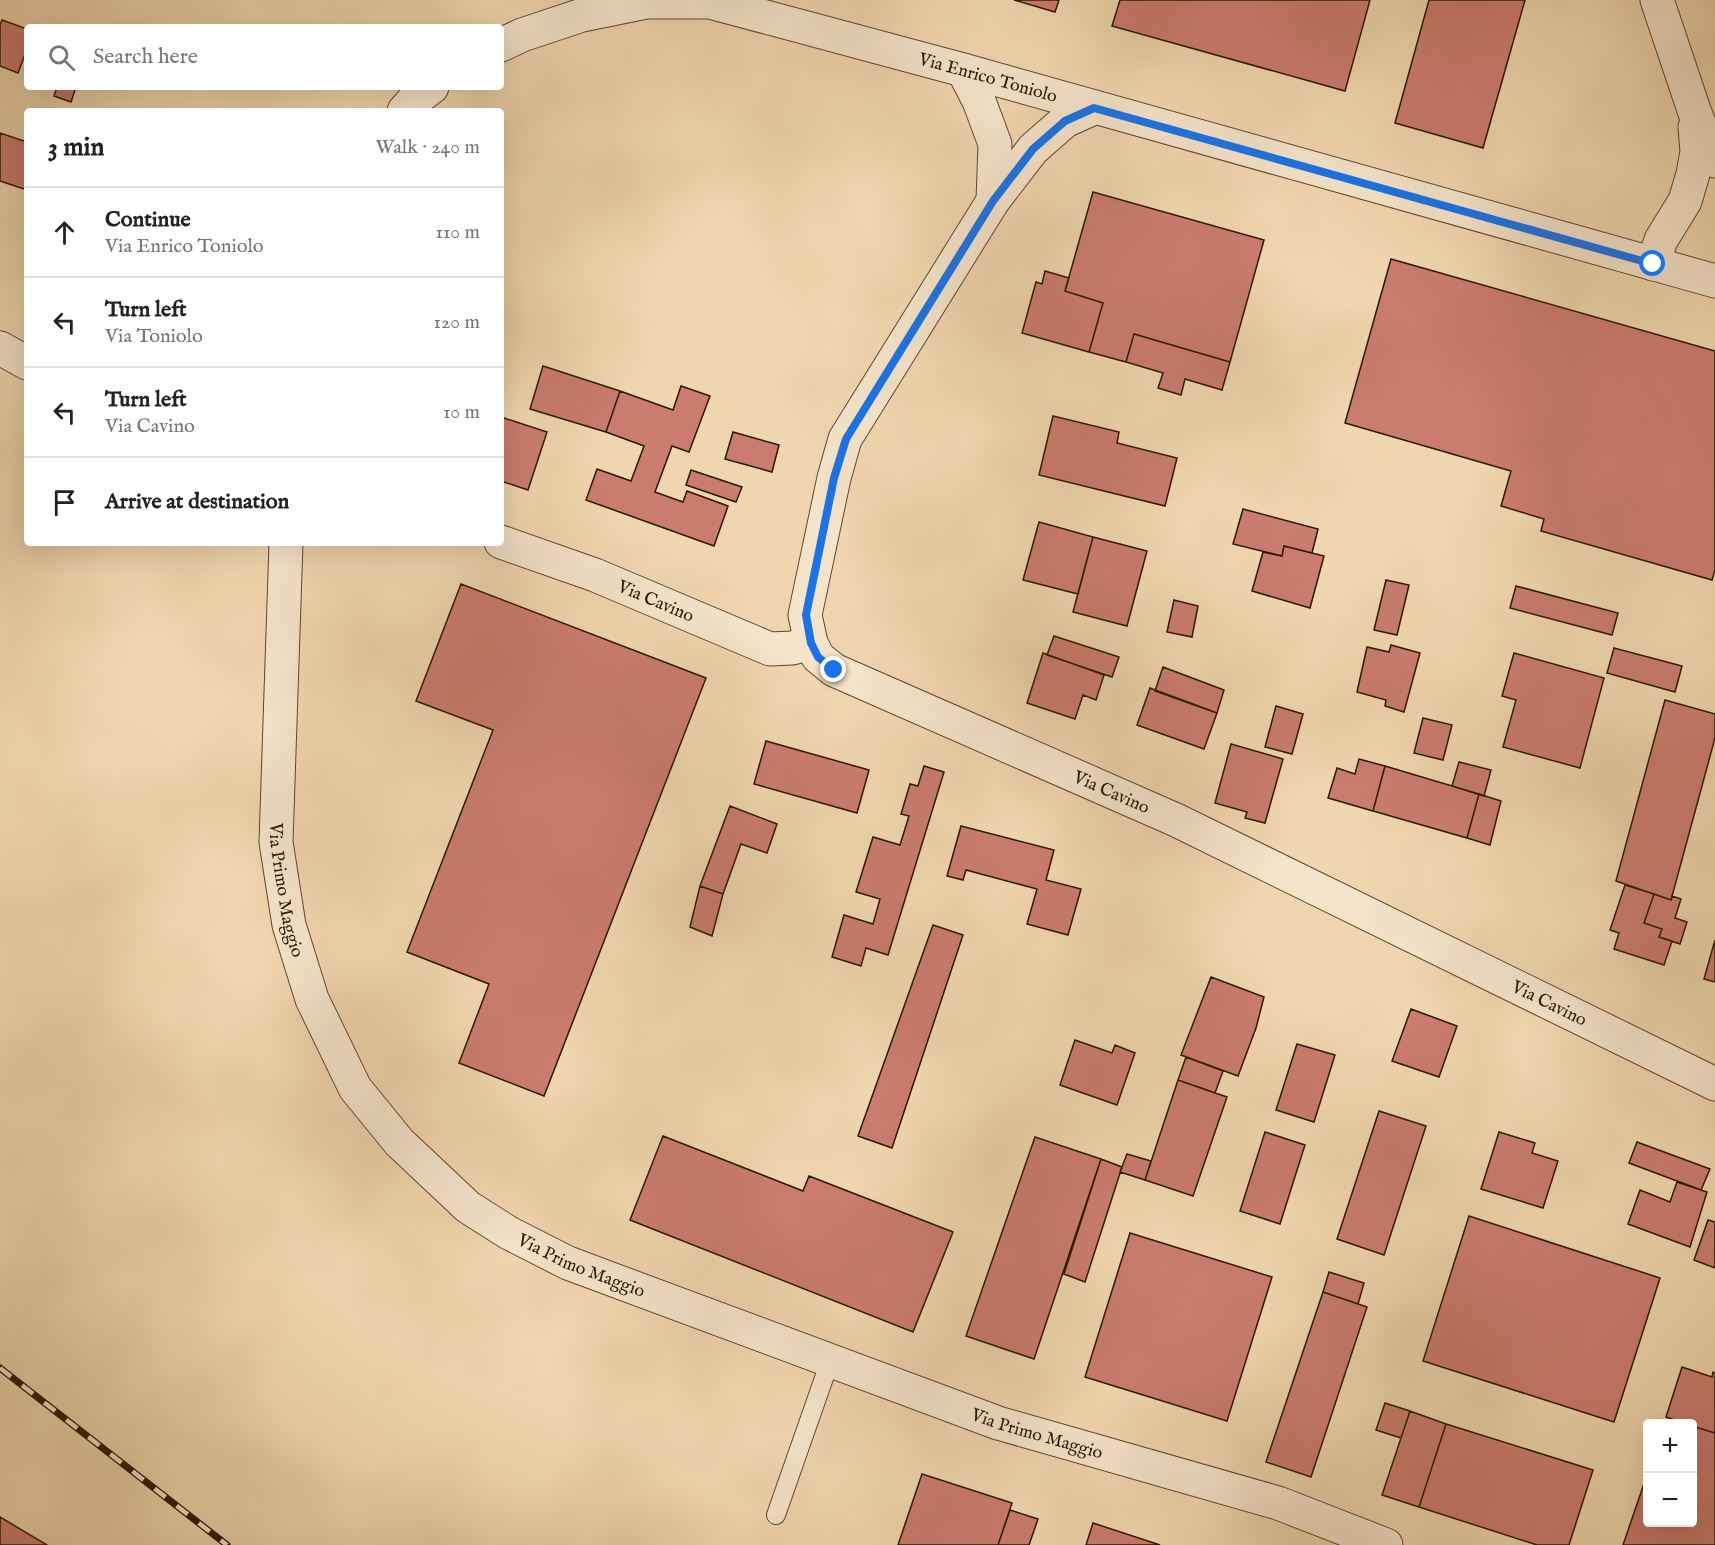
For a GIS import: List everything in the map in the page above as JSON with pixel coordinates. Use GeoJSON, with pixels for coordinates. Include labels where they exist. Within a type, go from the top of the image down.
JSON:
{"type":"FeatureCollection","features":[{"type":"Feature","properties":{"kind":"street"},"geometry":{"type":"LineString","coordinates":[[1657,0],[1695,113],[1715,162]]}},
{"type":"Feature","properties":{"kind":"street","name":"Via Enrico Toniolo"},"geometry":{"type":"LineString","coordinates":[[504,44],[522,35],[582,15],[646,2],[710,2],[963,70],[1715,281]]}},
{"type":"Feature","properties":{"kind":"street"},"geometry":{"type":"LineString","coordinates":[[963,70],[979,101],[995,144],[993,201]]}},
{"type":"Feature","properties":{"kind":"street"},"geometry":{"type":"LineString","coordinates":[[407,108],[428,90]]}},
{"type":"Feature","properties":{"kind":"street"},"geometry":{"type":"LineString","coordinates":[[811,643],[806,615],[834,478],[846,439],[993,201],[1033,149],[1065,121],[1094,108]]}},
{"type":"Feature","properties":{"kind":"street"},"geometry":{"type":"LineString","coordinates":[[1653,264],[1661,240],[1685,201],[1693,174],[1696,152],[1695,113]]}},
{"type":"Feature","properties":{"kind":"street"},"geometry":{"type":"LineString","coordinates":[[0,348],[24,361]]}},
{"type":"Feature","properties":{"kind":"street","name":"Via Cavino"},"geometry":{"type":"LineString","coordinates":[[504,543],[595,575],[770,649],[792,648],[811,643],[818,657],[834,670],[1176,820],[1715,1084]]}},
{"type":"Feature","properties":{"kind":"street","name":"Via Primo Maggio"},"geometry":{"type":"LineString","coordinates":[[286,546],[276,842],[289,925],[312,999],[355,1088],[399,1142],[468,1207],[509,1233],[568,1263],[998,1423],[1278,1503],[1386,1545]]}},
{"type":"Feature","properties":{"kind":"lane"},"geometry":{"type":"LineString","coordinates":[[776,1515],[830,1360]]}},
{"type":"Feature","properties":{"kind":"building"},"geometry":{"type":"Polygon","coordinates":[[[1014,0],[1059,0],[1055,12],[1014,0]]]}},
{"type":"Feature","properties":{"kind":"building"},"geometry":{"type":"Polygon","coordinates":[[[1120,0],[1370,0],[1345,91],[1112,26],[1120,0]]]}},
{"type":"Feature","properties":{"kind":"building"},"geometry":{"type":"Polygon","coordinates":[[[1429,0],[1525,0],[1483,148],[1395,123],[1429,0]]]}},
{"type":"Feature","properties":{"kind":"building"},"geometry":{"type":"Polygon","coordinates":[[[2,20],[24,28],[24,57],[18,73],[0,66],[2,20]]]}},
{"type":"Feature","properties":{"kind":"building"},"geometry":{"type":"Polygon","coordinates":[[[56,90],[75,90],[71,102],[54,96],[56,90]]]}},
{"type":"Feature","properties":{"kind":"building"},"geometry":{"type":"Polygon","coordinates":[[[0,133],[24,141],[24,189],[0,181],[0,133]]]}},
{"type":"Feature","properties":{"kind":"building"},"geometry":{"type":"Polygon","coordinates":[[[1093,192],[1264,240],[1230,362],[1134,334],[1126,362],[1089,352],[1103,303],[1065,291],[1093,192]]]}},
{"type":"Feature","properties":{"kind":"building"},"geometry":{"type":"Polygon","coordinates":[[[1391,259],[1715,351],[1715,570],[1712,580],[1541,531],[1544,519],[1501,506],[1511,471],[1345,423],[1391,259]]]}},
{"type":"Feature","properties":{"kind":"building"},"geometry":{"type":"Polygon","coordinates":[[[1045,271],[1069,278],[1065,291],[1103,303],[1089,352],[1022,333],[1036,282],[1042,284],[1045,271]]]}},
{"type":"Feature","properties":{"kind":"building"},"geometry":{"type":"Polygon","coordinates":[[[1134,334],[1230,362],[1222,390],[1185,379],[1181,395],[1158,388],[1163,373],[1126,362],[1134,334]]]}},
{"type":"Feature","properties":{"kind":"building"},"geometry":{"type":"Polygon","coordinates":[[[543,366],[620,391],[606,432],[530,409],[543,366]]]}},
{"type":"Feature","properties":{"kind":"building"},"geometry":{"type":"Polygon","coordinates":[[[681,386],[710,396],[689,452],[672,446],[655,492],[683,502],[687,491],[728,506],[714,546],[586,500],[597,469],[631,481],[644,446],[606,432],[620,391],[673,410],[681,386]]]}},
{"type":"Feature","properties":{"kind":"building"},"geometry":{"type":"Polygon","coordinates":[[[1053,416],[1119,432],[1117,443],[1177,458],[1165,506],[1039,475],[1053,416]]]}},
{"type":"Feature","properties":{"kind":"building"},"geometry":{"type":"Polygon","coordinates":[[[504,418],[547,432],[528,490],[504,482],[504,418]]]}},
{"type":"Feature","properties":{"kind":"building"},"geometry":{"type":"Polygon","coordinates":[[[733,432],[779,445],[772,472],[725,459],[733,432]]]}},
{"type":"Feature","properties":{"kind":"building"},"geometry":{"type":"Polygon","coordinates":[[[691,470],[742,487],[736,502],[686,485],[691,470]]]}},
{"type":"Feature","properties":{"kind":"building"},"geometry":{"type":"Polygon","coordinates":[[[1243,509],[1318,529],[1312,553],[1284,546],[1282,556],[1233,544],[1243,509]]]}},
{"type":"Feature","properties":{"kind":"building"},"geometry":{"type":"Polygon","coordinates":[[[1039,522],[1093,537],[1078,594],[1023,580],[1039,522]]]}},
{"type":"Feature","properties":{"kind":"building"},"geometry":{"type":"Polygon","coordinates":[[[1093,537],[1147,551],[1127,626],[1073,612],[1093,537]]]}},
{"type":"Feature","properties":{"kind":"building"},"geometry":{"type":"Polygon","coordinates":[[[1284,546],[1324,556],[1310,608],[1252,591],[1263,552],[1282,556],[1284,546]]]}},
{"type":"Feature","properties":{"kind":"building"},"geometry":{"type":"Polygon","coordinates":[[[1386,580],[1409,585],[1397,635],[1374,630],[1386,580]]]}},
{"type":"Feature","properties":{"kind":"building"},"geometry":{"type":"Polygon","coordinates":[[[461,584],[706,678],[544,1096],[459,1063],[489,984],[407,952],[493,730],[416,701],[461,584]]]}},
{"type":"Feature","properties":{"kind":"building"},"geometry":{"type":"Polygon","coordinates":[[[1516,586],[1618,613],[1612,635],[1510,608],[1516,586]]]}},
{"type":"Feature","properties":{"kind":"building"},"geometry":{"type":"Polygon","coordinates":[[[1174,600],[1198,606],[1192,637],[1167,632],[1174,600]]]}},
{"type":"Feature","properties":{"kind":"building"},"geometry":{"type":"Polygon","coordinates":[[[1054,636],[1119,657],[1112,677],[1047,655],[1054,636]]]}},
{"type":"Feature","properties":{"kind":"building"},"geometry":{"type":"Polygon","coordinates":[[[1391,645],[1420,653],[1404,712],[1385,706],[1386,700],[1357,692],[1367,647],[1389,652],[1391,645]]]}},
{"type":"Feature","properties":{"kind":"building"},"geometry":{"type":"Polygon","coordinates":[[[1614,648],[1682,666],[1675,692],[1607,673],[1614,648]]]}},
{"type":"Feature","properties":{"kind":"building"},"geometry":{"type":"Polygon","coordinates":[[[1043,653],[1104,675],[1096,700],[1083,695],[1075,719],[1027,703],[1043,653]]]}},
{"type":"Feature","properties":{"kind":"building"},"geometry":{"type":"Polygon","coordinates":[[[1514,653],[1604,678],[1580,768],[1503,747],[1516,700],[1502,696],[1514,653]]]}},
{"type":"Feature","properties":{"kind":"building"},"geometry":{"type":"Polygon","coordinates":[[[1163,667],[1224,690],[1217,713],[1155,691],[1163,667]]]}},
{"type":"Feature","properties":{"kind":"building"},"geometry":{"type":"Polygon","coordinates":[[[1150,688],[1217,713],[1204,749],[1137,725],[1150,688]]]}},
{"type":"Feature","properties":{"kind":"building"},"geometry":{"type":"Polygon","coordinates":[[[1665,700],[1715,714],[1715,738],[1671,900],[1616,881],[1665,700]]]}},
{"type":"Feature","properties":{"kind":"building"},"geometry":{"type":"Polygon","coordinates":[[[1276,706],[1303,714],[1292,754],[1265,747],[1276,706]]]}},
{"type":"Feature","properties":{"kind":"building"},"geometry":{"type":"Polygon","coordinates":[[[1423,718],[1452,725],[1443,760],[1414,753],[1423,718]]]}},
{"type":"Feature","properties":{"kind":"building"},"geometry":{"type":"Polygon","coordinates":[[[766,741],[869,770],[857,813],[754,784],[766,741]]]}},
{"type":"Feature","properties":{"kind":"building"},"geometry":{"type":"Polygon","coordinates":[[[1231,744],[1283,759],[1265,823],[1245,818],[1247,812],[1215,803],[1231,744]]]}},
{"type":"Feature","properties":{"kind":"building"},"geometry":{"type":"Polygon","coordinates":[[[1359,759],[1385,766],[1373,811],[1328,798],[1337,768],[1355,774],[1359,759]]]}},
{"type":"Feature","properties":{"kind":"building"},"geometry":{"type":"Polygon","coordinates":[[[1459,762],[1491,770],[1484,796],[1452,786],[1459,762]]]}},
{"type":"Feature","properties":{"kind":"building"},"geometry":{"type":"Polygon","coordinates":[[[924,766],[944,772],[888,955],[866,948],[861,966],[832,957],[844,915],[873,924],[880,899],[856,892],[873,837],[900,845],[909,816],[901,814],[910,784],[918,786],[924,766]]]}},
{"type":"Feature","properties":{"kind":"building"},"geometry":{"type":"Polygon","coordinates":[[[1385,766],[1479,794],[1467,838],[1373,811],[1385,766]]]}},
{"type":"Feature","properties":{"kind":"building"},"geometry":{"type":"Polygon","coordinates":[[[1479,794],[1501,801],[1490,845],[1467,838],[1479,794]]]}},
{"type":"Feature","properties":{"kind":"building"},"geometry":{"type":"Polygon","coordinates":[[[730,806],[777,824],[767,853],[741,844],[723,894],[700,886],[730,806]]]}},
{"type":"Feature","properties":{"kind":"building"},"geometry":{"type":"Polygon","coordinates":[[[961,826],[1054,850],[1046,880],[1081,889],[1068,935],[1027,924],[1037,889],[966,870],[963,880],[947,876],[961,826]]]}},
{"type":"Feature","properties":{"kind":"building"},"geometry":{"type":"Polygon","coordinates":[[[1625,885],[1654,894],[1644,923],[1662,929],[1659,937],[1672,941],[1664,965],[1614,949],[1619,933],[1610,930],[1625,885]]]}},
{"type":"Feature","properties":{"kind":"building"},"geometry":{"type":"Polygon","coordinates":[[[700,886],[723,894],[712,936],[690,927],[700,886]]]}},
{"type":"Feature","properties":{"kind":"building"},"geometry":{"type":"Polygon","coordinates":[[[1654,894],[1671,900],[1672,896],[1681,899],[1675,918],[1687,922],[1680,944],[1659,937],[1662,929],[1644,923],[1654,894]]]}},
{"type":"Feature","properties":{"kind":"building"},"geometry":{"type":"Polygon","coordinates":[[[933,925],[963,935],[892,1148],[858,1136],[933,925]]]}},
{"type":"Feature","properties":{"kind":"building"},"geometry":{"type":"Polygon","coordinates":[[[1715,940],[1715,982],[1704,979],[1715,940]]]}},
{"type":"Feature","properties":{"kind":"building"},"geometry":{"type":"Polygon","coordinates":[[[1211,977],[1264,997],[1256,1028],[1238,1076],[1181,1055],[1211,977]]]}},
{"type":"Feature","properties":{"kind":"building"},"geometry":{"type":"Polygon","coordinates":[[[1411,1009],[1457,1026],[1439,1077],[1392,1061],[1411,1009]]]}},
{"type":"Feature","properties":{"kind":"building"},"geometry":{"type":"Polygon","coordinates":[[[1075,1040],[1112,1053],[1115,1045],[1135,1053],[1117,1105],[1060,1085],[1075,1040]]]}},
{"type":"Feature","properties":{"kind":"building"},"geometry":{"type":"Polygon","coordinates":[[[1297,1044],[1335,1055],[1314,1122],[1276,1110],[1297,1044]]]}},
{"type":"Feature","properties":{"kind":"building"},"geometry":{"type":"Polygon","coordinates":[[[1186,1057],[1223,1071],[1215,1093],[1178,1080],[1186,1057]]]}},
{"type":"Feature","properties":{"kind":"building"},"geometry":{"type":"Polygon","coordinates":[[[1178,1080],[1227,1097],[1193,1196],[1145,1180],[1178,1080]]]}},
{"type":"Feature","properties":{"kind":"building"},"geometry":{"type":"Polygon","coordinates":[[[1379,1111],[1426,1126],[1384,1255],[1337,1239],[1379,1111]]]}},
{"type":"Feature","properties":{"kind":"building"},"geometry":{"type":"Polygon","coordinates":[[[1265,1132],[1305,1145],[1280,1224],[1240,1211],[1265,1132]]]}},
{"type":"Feature","properties":{"kind":"building"},"geometry":{"type":"Polygon","coordinates":[[[1499,1132],[1535,1143],[1532,1153],[1558,1161],[1543,1208],[1481,1189],[1499,1132]]]}},
{"type":"Feature","properties":{"kind":"building"},"geometry":{"type":"Polygon","coordinates":[[[663,1136],[803,1191],[809,1176],[953,1232],[913,1332],[630,1220],[663,1136]]]}},
{"type":"Feature","properties":{"kind":"building"},"geometry":{"type":"Polygon","coordinates":[[[1035,1137],[1101,1159],[1034,1359],[966,1336],[1035,1137]]]}},
{"type":"Feature","properties":{"kind":"building"},"geometry":{"type":"Polygon","coordinates":[[[1637,1142],[1710,1169],[1701,1190],[1629,1163],[1637,1142]]]}},
{"type":"Feature","properties":{"kind":"building"},"geometry":{"type":"Polygon","coordinates":[[[1127,1154],[1151,1161],[1145,1180],[1120,1172],[1127,1154]]]}},
{"type":"Feature","properties":{"kind":"building"},"geometry":{"type":"Polygon","coordinates":[[[1101,1159],[1122,1167],[1085,1282],[1064,1274],[1101,1159]]]}},
{"type":"Feature","properties":{"kind":"building"},"geometry":{"type":"Polygon","coordinates":[[[1677,1182],[1707,1192],[1690,1247],[1628,1224],[1640,1190],[1670,1202],[1677,1182]]]}},
{"type":"Feature","properties":{"kind":"building"},"geometry":{"type":"Polygon","coordinates":[[[1469,1216],[1660,1278],[1614,1422],[1423,1361],[1469,1216]]]}},
{"type":"Feature","properties":{"kind":"building"},"geometry":{"type":"Polygon","coordinates":[[[1708,1220],[1715,1222],[1715,1268],[1694,1260],[1708,1220]]]}},
{"type":"Feature","properties":{"kind":"building"},"geometry":{"type":"Polygon","coordinates":[[[1130,1233],[1272,1277],[1227,1421],[1085,1377],[1130,1233]]]}},
{"type":"Feature","properties":{"kind":"building"},"geometry":{"type":"Polygon","coordinates":[[[1329,1272],[1364,1283],[1358,1304],[1323,1292],[1329,1272]]]}},
{"type":"Feature","properties":{"kind":"building"},"geometry":{"type":"Polygon","coordinates":[[[1323,1292],[1367,1307],[1311,1477],[1266,1462],[1323,1292]]]}},
{"type":"Feature","properties":{"kind":"building"},"geometry":{"type":"Polygon","coordinates":[[[1682,1367],[1712,1377],[1713,1372],[1715,1373],[1715,1433],[1697,1428],[1697,1419],[1666,1417],[1682,1367]]]}},
{"type":"Feature","properties":{"kind":"building"},"geometry":{"type":"Polygon","coordinates":[[[1385,1403],[1410,1411],[1401,1438],[1376,1430],[1385,1403]]]}},
{"type":"Feature","properties":{"kind":"building"},"geometry":{"type":"Polygon","coordinates":[[[1410,1411],[1446,1424],[1419,1507],[1382,1495],[1410,1411]]]}},
{"type":"Feature","properties":{"kind":"building"},"geometry":{"type":"Polygon","coordinates":[[[1446,1424],[1593,1470],[1569,1545],[1537,1545],[1419,1507],[1446,1424]]]}},
{"type":"Feature","properties":{"kind":"building"},"geometry":{"type":"Polygon","coordinates":[[[1697,1428],[1715,1433],[1715,1545],[1623,1545],[1643,1487],[1643,1527],[1697,1527],[1697,1428]]]}},
{"type":"Feature","properties":{"kind":"building"},"geometry":{"type":"Polygon","coordinates":[[[922,1474],[1012,1503],[998,1545],[898,1545],[922,1474]]]}},
{"type":"Feature","properties":{"kind":"building"},"geometry":{"type":"Polygon","coordinates":[[[1010,1510],[1038,1519],[1029,1545],[998,1545],[1010,1510]]]}},
{"type":"Feature","properties":{"kind":"building"},"geometry":{"type":"Polygon","coordinates":[[[0,1517],[47,1545],[0,1545],[0,1517]]]}},
{"type":"Feature","properties":{"kind":"building"},"geometry":{"type":"Polygon","coordinates":[[[1093,1523],[1160,1545],[1086,1545],[1093,1523]]]}},
{"type":"Feature","properties":{"kind":"railway"},"geometry":{"type":"LineString","coordinates":[[0,1368],[227,1545]]}},
{"type":"Feature","properties":{"kind":"route"},"geometry":{"type":"LineString","coordinates":[[834,670],[818,657],[811,643],[806,615],[834,478],[846,439],[993,201],[1033,149],[1065,121],[1094,108],[1653,264]]}}]}
